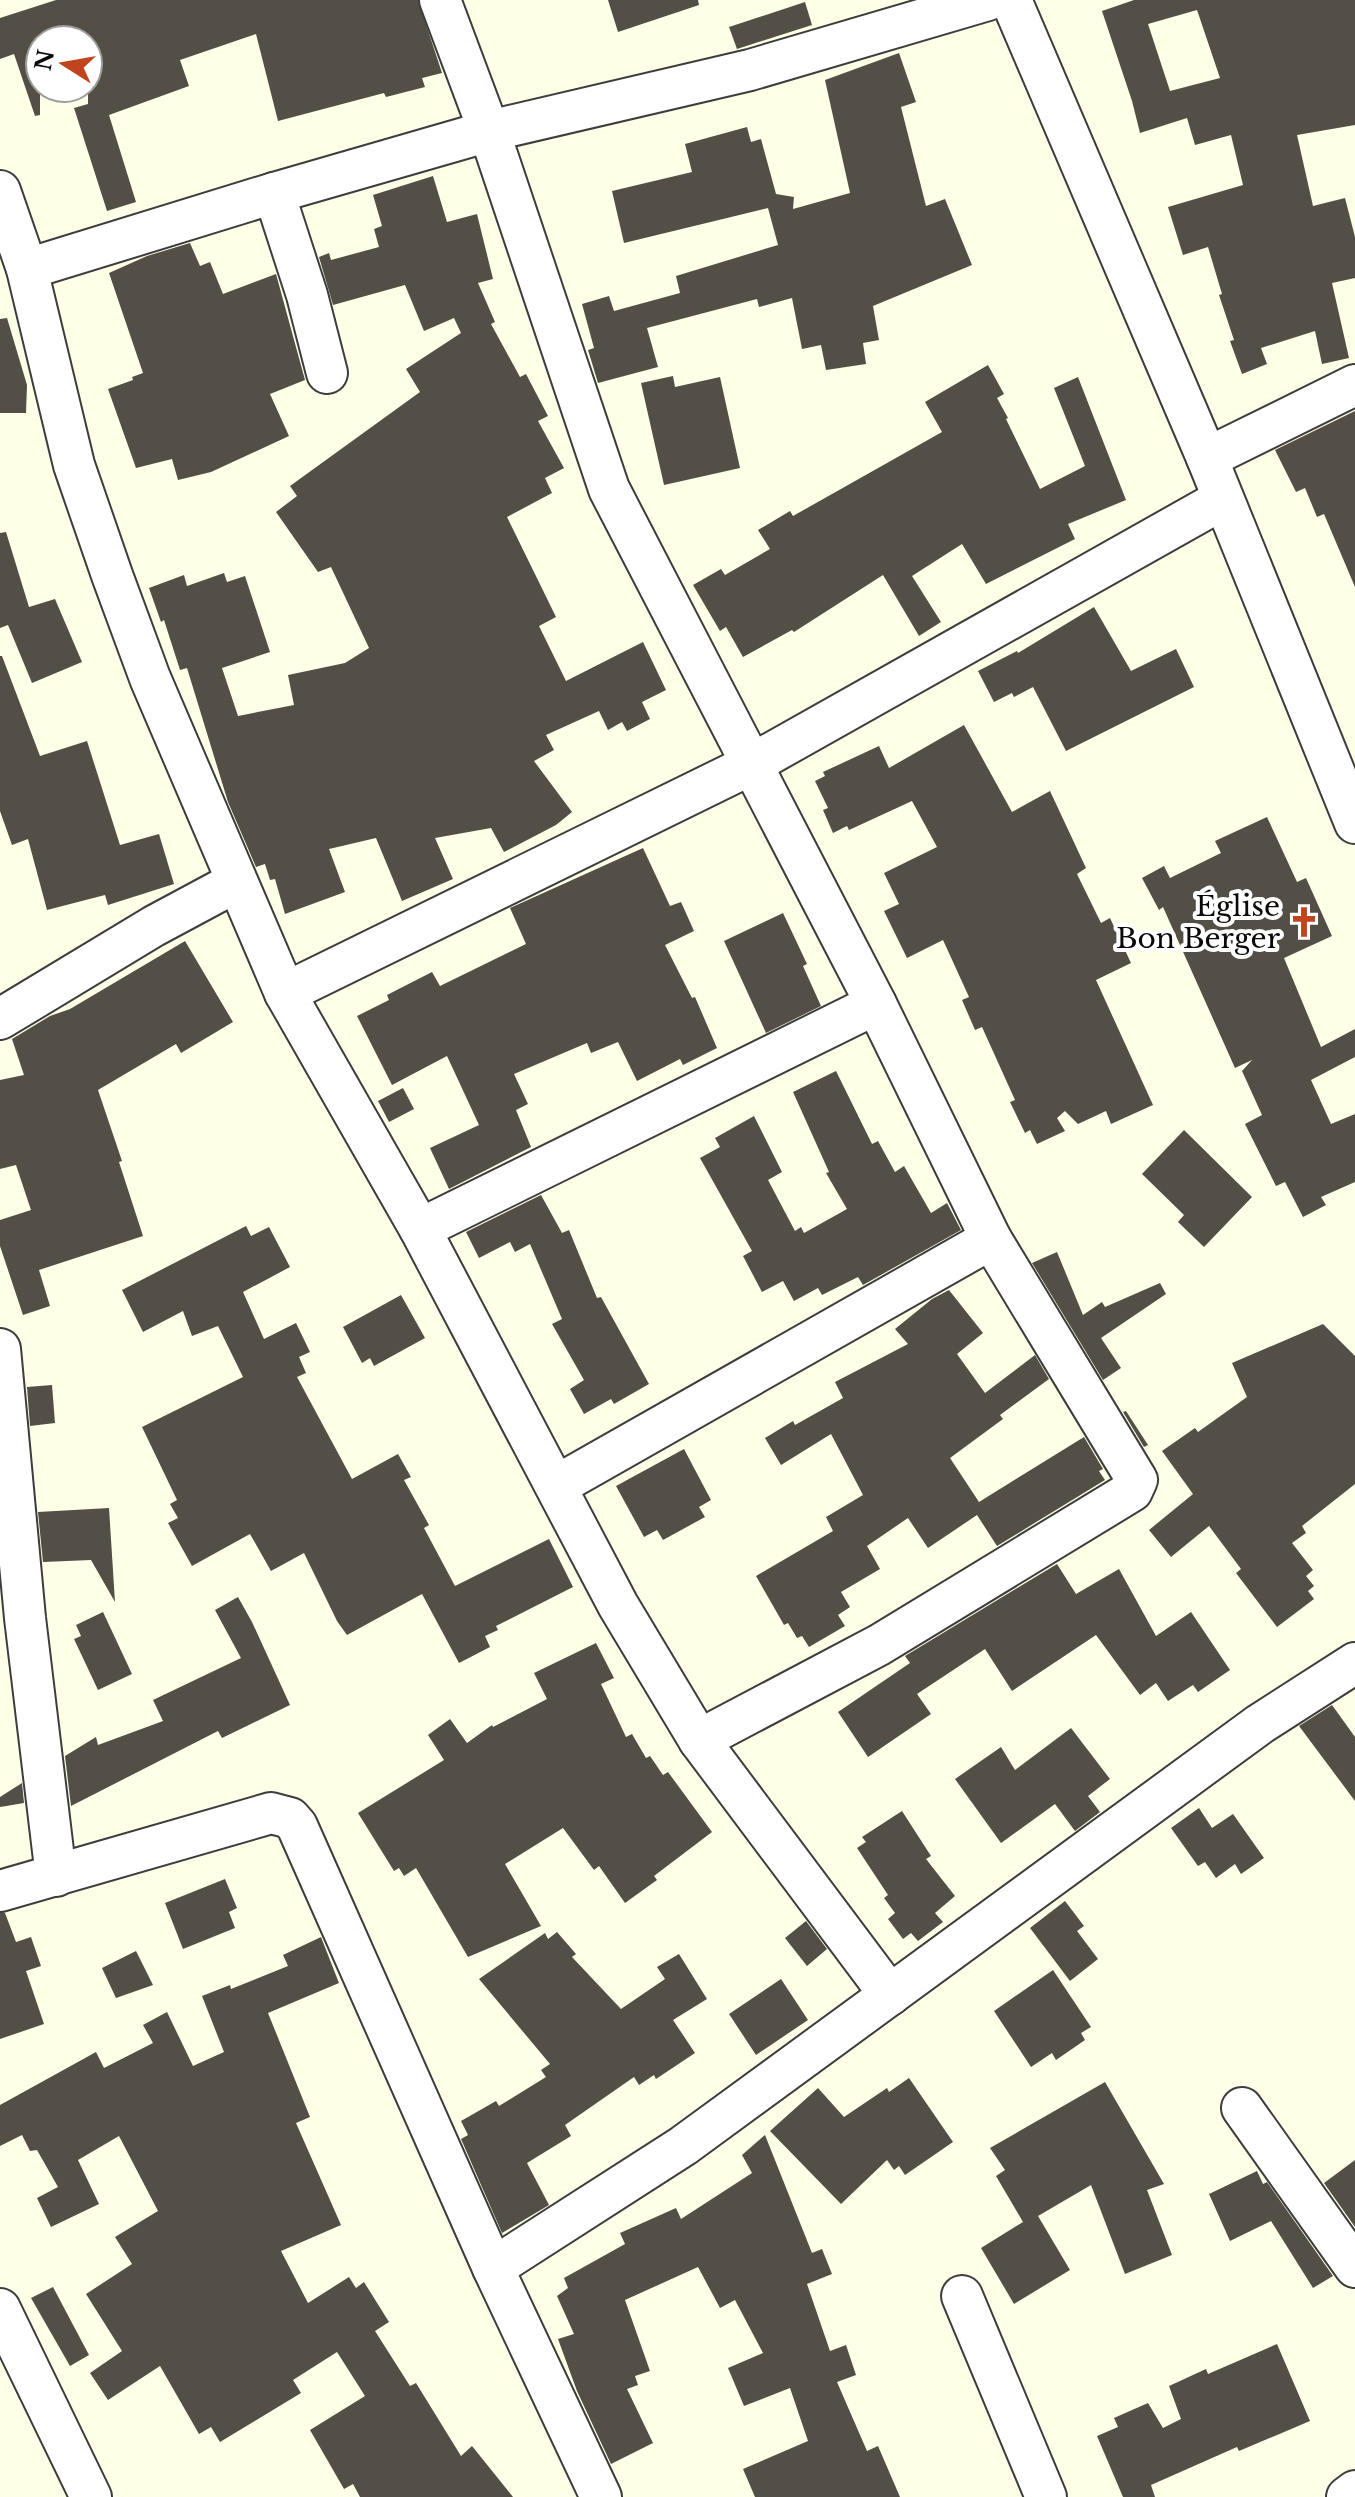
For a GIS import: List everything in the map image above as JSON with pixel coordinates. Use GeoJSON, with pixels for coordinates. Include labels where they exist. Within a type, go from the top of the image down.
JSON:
{"type":"FeatureCollection","features":[{"type":"Feature","properties":{"kind":"street"},"geometry":{"type":"LineString","coordinates":[[440,0],[489,131],[609,489],[876,1004],[991,1239],[1137,1480],[1132,1491],[879,1645],[699,1740]]}},
{"type":"Feature","properties":{"kind":"street"},"geometry":{"type":"LineString","coordinates":[[27,269],[489,131],[750,70],[988,0]]}},
{"type":"Feature","properties":{"kind":"street"},"geometry":{"type":"LineString","coordinates":[[1011,0],[1207,458],[1355,823]]}},
{"type":"Feature","properties":{"kind":"street"},"geometry":{"type":"LineString","coordinates":[[0,191],[27,269],[40,331],[84,493],[150,678],[285,993],[420,1229],[618,1605],[699,1740],[890,1995]]}},
{"type":"Feature","properties":{"kind":"street"},"geometry":{"type":"LineString","coordinates":[[274,193],[307,295],[327,373]]}},
{"type":"Feature","properties":{"kind":"street"},"geometry":{"type":"LineString","coordinates":[[1207,458],[1355,385]]}},
{"type":"Feature","properties":{"kind":"street"},"geometry":{"type":"LineString","coordinates":[[285,993],[752,764],[1223,499]]}},
{"type":"Feature","properties":{"kind":"street"},"geometry":{"type":"LineString","coordinates":[[0,1019],[154,926],[236,882]]}},
{"type":"Feature","properties":{"kind":"street"},"geometry":{"type":"LineString","coordinates":[[420,1229],[876,1004]]}},
{"type":"Feature","properties":{"kind":"street"},"geometry":{"type":"LineString","coordinates":[[556,1486],[991,1239]]}},
{"type":"Feature","properties":{"kind":"street"},"geometry":{"type":"LineString","coordinates":[[0,1349],[13,1619],[56,1876]]}},
{"type":"Feature","properties":{"kind":"street"},"geometry":{"type":"LineString","coordinates":[[493,2268],[683,2146],[1260,1724],[1355,1663]]}},
{"type":"Feature","properties":{"kind":"street"},"geometry":{"type":"LineString","coordinates":[[0,1891],[271,1813],[290,1818],[297,1826],[493,2268],[601,2497]]}},
{"type":"Feature","properties":{"kind":"street"},"geometry":{"type":"LineString","coordinates":[[1242,2108],[1355,2267]]}},
{"type":"Feature","properties":{"kind":"street"},"geometry":{"type":"LineString","coordinates":[[962,2296],[1046,2497]]}},
{"type":"Feature","properties":{"kind":"street"},"geometry":{"type":"LineString","coordinates":[[0,2309],[91,2497]]}},
{"type":"Feature","properties":{"kind":"street"},"geometry":{"type":"LineString","coordinates":[[1347,2497],[1355,2491]]}},
{"type":"Feature","properties":{"kind":"building"},"geometry":{"type":"Polygon","coordinates":[[[56,0],[418,0],[442,73],[422,78],[425,87],[386,97],[384,93],[278,121],[256,34],[180,60],[189,86],[109,115],[136,202],[107,211],[74,108],[104,104],[104,24],[24,24],[24,84],[14,54],[0,59],[0,18],[56,0]]]}},
{"type":"Feature","properties":{"kind":"building"},"geometry":{"type":"Polygon","coordinates":[[[608,0],[698,0],[699,5],[618,32],[608,0]]]}},
{"type":"Feature","properties":{"kind":"building"},"geometry":{"type":"Polygon","coordinates":[[[1134,0],[1355,0],[1355,125],[1297,135],[1313,206],[1345,198],[1355,237],[1355,278],[1332,283],[1349,358],[1322,364],[1315,331],[1261,348],[1267,364],[1242,374],[1230,341],[1234,340],[1208,247],[1183,255],[1168,207],[1243,185],[1231,135],[1195,145],[1187,118],[1140,133],[1102,11],[1134,0]],[[1197,10],[1148,24],[1170,91],[1220,78],[1197,10]]]}},
{"type":"Feature","properties":{"kind":"building"},"geometry":{"type":"Polygon","coordinates":[[[805,2],[812,25],[737,49],[729,27],[805,2]]]}},
{"type":"Feature","properties":{"kind":"building"},"geometry":{"type":"Polygon","coordinates":[[[899,53],[916,102],[901,107],[926,206],[945,199],[972,265],[873,306],[879,340],[863,343],[866,364],[826,370],[821,345],[802,349],[792,298],[759,307],[757,299],[647,328],[658,367],[598,383],[588,350],[594,348],[582,304],[609,296],[614,311],[680,293],[676,276],[778,245],[768,208],[624,243],[612,191],[692,172],[685,144],[747,127],[751,142],[761,139],[776,194],[794,197],[793,209],[850,193],[825,80],[899,53]]]}},
{"type":"Feature","properties":{"kind":"building"},"geometry":{"type":"Polygon","coordinates":[[[31,104],[40,104],[40,115],[35,116],[31,104]]]}},
{"type":"Feature","properties":{"kind":"building"},"geometry":{"type":"Polygon","coordinates":[[[433,176],[447,222],[477,214],[493,279],[478,283],[495,322],[491,324],[520,377],[526,374],[548,416],[538,421],[564,468],[545,478],[552,493],[507,517],[556,617],[539,626],[566,681],[643,642],[666,690],[642,702],[650,719],[627,731],[622,722],[608,730],[599,711],[546,735],[554,750],[534,761],[572,812],[556,825],[504,852],[491,828],[435,838],[453,879],[402,901],[376,838],[329,849],[345,892],[285,914],[275,879],[270,880],[265,864],[256,867],[228,802],[187,668],[180,670],[164,620],[161,622],[149,588],[184,575],[187,586],[224,573],[227,582],[245,576],[270,652],[222,668],[238,716],[294,705],[288,675],[345,663],[369,648],[331,567],[318,572],[276,512],[297,496],[290,486],[420,392],[406,369],[461,333],[454,318],[424,331],[405,285],[333,305],[319,257],[329,253],[331,260],[379,247],[374,229],[382,226],[373,195],[433,176]]]}},
{"type":"Feature","properties":{"kind":"building"},"geometry":{"type":"Polygon","coordinates":[[[190,243],[200,266],[210,262],[223,294],[276,274],[305,380],[270,394],[289,436],[211,472],[178,480],[172,459],[136,468],[108,389],[143,373],[109,273],[147,256],[190,243]]]}},
{"type":"Feature","properties":{"kind":"building"},"geometry":{"type":"Polygon","coordinates":[[[7,318],[27,385],[26,413],[0,413],[0,319],[7,318]]]}},
{"type":"Feature","properties":{"kind":"building"},"geometry":{"type":"Polygon","coordinates":[[[988,365],[1004,394],[997,398],[1040,489],[1085,466],[1054,388],[1078,377],[1126,500],[1068,524],[1075,539],[986,584],[962,544],[912,576],[941,622],[919,636],[883,575],[794,632],[792,630],[743,657],[726,627],[720,631],[693,585],[721,569],[725,575],[770,549],[758,530],[790,511],[793,516],[942,432],[925,402],[988,365]]]}},
{"type":"Feature","properties":{"kind":"building"},"geometry":{"type":"Polygon","coordinates":[[[673,376],[675,387],[720,377],[740,468],[664,485],[641,383],[673,376]]]}},
{"type":"Feature","properties":{"kind":"building"},"geometry":{"type":"Polygon","coordinates":[[[1355,411],[1355,587],[1324,514],[1317,517],[1305,488],[1296,492],[1275,450],[1355,411]]]}},
{"type":"Feature","properties":{"kind":"building"},"geometry":{"type":"Polygon","coordinates":[[[6,532],[29,607],[55,599],[82,662],[32,683],[8,625],[0,628],[0,533],[6,532]]]}},
{"type":"Feature","properties":{"kind":"building"},"geometry":{"type":"Polygon","coordinates":[[[1094,607],[1131,671],[1176,649],[1194,687],[1066,751],[1033,687],[1014,697],[1012,693],[994,702],[978,671],[1018,653],[1094,607]]]}},
{"type":"Feature","properties":{"kind":"building"},"geometry":{"type":"Polygon","coordinates":[[[0,656],[40,756],[87,741],[120,845],[159,834],[174,884],[108,905],[105,895],[47,910],[28,839],[12,845],[0,811],[0,656]]]}},
{"type":"Feature","properties":{"kind":"building"},"geometry":{"type":"Polygon","coordinates":[[[964,725],[1012,812],[1050,791],[1086,868],[1077,874],[1101,923],[1110,918],[1131,963],[1096,980],[1153,1105],[1111,1124],[1106,1111],[1078,1124],[1065,1111],[1057,1118],[1065,1131],[1037,1144],[1030,1130],[1025,1133],[1010,1102],[1015,1100],[982,1027],[975,1030],[962,1000],[969,997],[943,940],[907,958],[884,911],[899,904],[884,873],[937,847],[912,801],[849,830],[847,826],[833,833],[823,810],[828,808],[815,781],[825,776],[823,772],[879,746],[889,768],[964,725]]]}},
{"type":"Feature","properties":{"kind":"building"},"geometry":{"type":"Polygon","coordinates":[[[1267,817],[1297,882],[1306,878],[1332,936],[1284,958],[1321,1047],[1355,1029],[1355,1057],[1311,1080],[1331,1124],[1355,1114],[1355,1182],[1321,1197],[1326,1205],[1303,1217],[1285,1182],[1276,1186],[1245,1124],[1262,1115],[1242,1071],[1252,1060],[1235,1068],[1163,907],[1159,910],[1142,878],[1164,866],[1170,878],[1221,853],[1215,841],[1267,817]]]}},
{"type":"Feature","properties":{"kind":"building"},"geometry":{"type":"Polygon","coordinates":[[[643,848],[670,906],[681,902],[694,931],[665,945],[692,998],[695,997],[717,1048],[683,1065],[680,1059],[637,1081],[618,1042],[591,1053],[587,1043],[514,1074],[528,1104],[516,1110],[531,1147],[449,1189],[430,1148],[479,1125],[447,1056],[392,1085],[357,1016],[389,1000],[387,995],[432,972],[440,986],[526,944],[510,908],[643,848]]]}},
{"type":"Feature","properties":{"kind":"building"},"geometry":{"type":"Polygon","coordinates":[[[783,913],[807,964],[803,966],[821,1006],[766,1033],[724,941],[783,913]]]}},
{"type":"Feature","properties":{"kind":"building"},"geometry":{"type":"Polygon","coordinates":[[[185,941],[233,1022],[181,1053],[176,1044],[98,1090],[143,1236],[39,1270],[50,1306],[23,1315],[0,1246],[0,1220],[31,1210],[16,1165],[0,1169],[0,1080],[24,1075],[12,1039],[50,1016],[70,1009],[185,941]]]}},
{"type":"Feature","properties":{"kind":"building"},"geometry":{"type":"Polygon","coordinates":[[[836,1071],[872,1144],[878,1141],[895,1172],[904,1166],[931,1213],[947,1203],[961,1230],[863,1285],[858,1277],[822,1295],[818,1288],[794,1301],[783,1281],[762,1292],[743,1256],[752,1251],[700,1158],[720,1147],[715,1138],[754,1116],[782,1172],[768,1180],[795,1231],[801,1227],[804,1233],[847,1209],[826,1173],[829,1172],[793,1092],[836,1071]]]}},
{"type":"Feature","properties":{"kind":"building"},"geometry":{"type":"Polygon","coordinates":[[[403,1088],[414,1109],[389,1122],[378,1101],[403,1088]]]}},
{"type":"Feature","properties":{"kind":"building"},"geometry":{"type":"Polygon","coordinates":[[[1184,1130],[1252,1197],[1204,1247],[1178,1222],[1184,1215],[1142,1174],[1184,1130]]]}},
{"type":"Feature","properties":{"kind":"building"},"geometry":{"type":"Polygon","coordinates":[[[541,1195],[562,1233],[569,1230],[597,1298],[601,1297],[649,1384],[614,1404],[611,1399],[584,1414],[570,1389],[584,1380],[552,1324],[562,1319],[530,1244],[515,1252],[510,1242],[479,1258],[466,1232],[541,1195]]]}},
{"type":"Feature","properties":{"kind":"building"},"geometry":{"type":"Polygon","coordinates":[[[246,1226],[251,1236],[269,1227],[290,1267],[243,1292],[264,1339],[296,1323],[310,1352],[299,1357],[306,1373],[297,1377],[352,1479],[398,1454],[411,1477],[404,1480],[429,1525],[424,1528],[455,1586],[549,1539],[573,1587],[496,1626],[498,1630],[485,1636],[490,1647],[459,1663],[422,1594],[347,1635],[304,1553],[271,1571],[250,1534],[192,1566],[168,1523],[178,1518],[170,1504],[177,1500],[142,1427],[243,1377],[218,1326],[192,1336],[183,1311],[143,1332],[122,1290],[246,1226]]]}},
{"type":"Feature","properties":{"kind":"building"},"geometry":{"type":"Polygon","coordinates":[[[1057,1252],[1083,1315],[1102,1302],[1105,1307],[1160,1283],[1166,1294],[1101,1338],[1121,1368],[1103,1380],[1032,1263],[1057,1252]]]}},
{"type":"Feature","properties":{"kind":"building"},"geometry":{"type":"Polygon","coordinates":[[[949,1290],[983,1333],[957,1354],[985,1393],[1035,1355],[1049,1379],[1000,1415],[1003,1419],[950,1458],[979,1502],[1084,1437],[1103,1469],[1099,1471],[1105,1480],[997,1546],[977,1515],[928,1548],[908,1518],[867,1546],[880,1569],[841,1592],[850,1607],[838,1615],[845,1626],[809,1647],[802,1636],[797,1638],[788,1623],[784,1625],[756,1576],[833,1531],[826,1517],[863,1495],[831,1434],[781,1465],[765,1438],[843,1398],[835,1382],[908,1344],[895,1329],[932,1299],[949,1290]]]}},
{"type":"Feature","properties":{"kind":"building"},"geometry":{"type":"Polygon","coordinates":[[[401,1295],[425,1338],[374,1366],[370,1358],[362,1363],[343,1327],[401,1295]]]}},
{"type":"Feature","properties":{"kind":"building"},"geometry":{"type":"Polygon","coordinates":[[[1323,1324],[1355,1356],[1355,1484],[1302,1526],[1306,1533],[1292,1543],[1313,1570],[1306,1576],[1314,1586],[1308,1591],[1314,1599],[1277,1627],[1236,1573],[1241,1569],[1209,1526],[1171,1557],[1149,1530],[1193,1494],[1162,1451],[1195,1428],[1198,1432],[1247,1397],[1232,1363],[1323,1324]]]}},
{"type":"Feature","properties":{"kind":"building"},"geometry":{"type":"Polygon","coordinates":[[[52,1385],[55,1423],[30,1426],[27,1387],[52,1385]]]}},
{"type":"Feature","properties":{"kind":"building"},"geometry":{"type":"Polygon","coordinates":[[[1126,1411],[1148,1445],[1144,1447],[1123,1412],[1126,1411]]]}},
{"type":"Feature","properties":{"kind":"building"},"geometry":{"type":"Polygon","coordinates":[[[684,1449],[711,1500],[699,1507],[705,1517],[663,1540],[657,1530],[644,1537],[616,1486],[684,1449]]]}},
{"type":"Feature","properties":{"kind":"building"},"geometry":{"type":"Polygon","coordinates":[[[109,1508],[115,1602],[91,1560],[43,1562],[38,1512],[109,1508]]]}},
{"type":"Feature","properties":{"kind":"building"},"geometry":{"type":"Polygon","coordinates":[[[1057,1564],[1076,1594],[1119,1569],[1156,1636],[1191,1612],[1230,1670],[1198,1692],[1193,1685],[1168,1701],[1156,1683],[1140,1695],[1096,1635],[1012,1691],[985,1649],[917,1694],[931,1714],[868,1757],[838,1712],[910,1663],[905,1656],[1057,1564]]]}},
{"type":"Feature","properties":{"kind":"building"},"geometry":{"type":"Polygon","coordinates":[[[238,1597],[290,1705],[222,1738],[218,1731],[71,1806],[65,1756],[96,1737],[98,1745],[163,1721],[153,1700],[241,1658],[215,1610],[238,1597]]]}},
{"type":"Feature","properties":{"kind":"building"},"geometry":{"type":"Polygon","coordinates":[[[103,1612],[132,1674],[98,1690],[74,1639],[81,1636],[76,1625],[103,1612]]]}},
{"type":"Feature","properties":{"kind":"building"},"geometry":{"type":"Polygon","coordinates":[[[596,1643],[614,1678],[601,1684],[626,1737],[632,1734],[646,1758],[650,1756],[663,1775],[668,1772],[712,1832],[654,1876],[657,1880],[625,1903],[599,1866],[594,1870],[563,1828],[505,1864],[541,1926],[468,1957],[416,1868],[404,1876],[399,1868],[394,1871],[358,1813],[444,1760],[428,1735],[450,1719],[467,1743],[492,1725],[547,1699],[534,1673],[596,1643]]]}},
{"type":"Feature","properties":{"kind":"building"},"geometry":{"type":"Polygon","coordinates":[[[1332,1705],[1355,1737],[1355,1801],[1299,1726],[1332,1705]]]}},
{"type":"Feature","properties":{"kind":"building"},"geometry":{"type":"Polygon","coordinates":[[[1071,1728],[1110,1779],[1088,1796],[1100,1812],[1075,1831],[1055,1804],[1001,1843],[955,1779],[1001,1747],[1015,1770],[1071,1728]]]}},
{"type":"Feature","properties":{"kind":"building"},"geometry":{"type":"Polygon","coordinates":[[[22,1783],[24,1803],[0,1807],[0,1797],[22,1783]]]}},
{"type":"Feature","properties":{"kind":"building"},"geometry":{"type":"Polygon","coordinates":[[[1199,1808],[1212,1828],[1233,1814],[1264,1858],[1241,1874],[1235,1864],[1216,1878],[1205,1862],[1198,1866],[1171,1828],[1199,1808]]]}},
{"type":"Feature","properties":{"kind":"building"},"geometry":{"type":"Polygon","coordinates":[[[902,1811],[931,1856],[926,1859],[955,1896],[935,1913],[943,1922],[918,1941],[911,1933],[903,1939],[888,1919],[895,1913],[884,1898],[888,1895],[857,1848],[866,1842],[862,1837],[902,1811]]]}},
{"type":"Feature","properties":{"kind":"building"},"geometry":{"type":"Polygon","coordinates":[[[225,1879],[237,1908],[229,1912],[235,1928],[183,1949],[165,1903],[225,1879]]]}},
{"type":"Feature","properties":{"kind":"building"},"geometry":{"type":"Polygon","coordinates":[[[1065,1901],[1084,1926],[1077,1931],[1098,1959],[1070,1981],[1030,1928],[1065,1901]]]}},
{"type":"Feature","properties":{"kind":"building"},"geometry":{"type":"Polygon","coordinates":[[[0,1913],[5,1913],[16,1942],[31,1937],[41,1966],[26,1971],[44,2024],[0,2039],[0,1913]]]}},
{"type":"Feature","properties":{"kind":"building"},"geometry":{"type":"Polygon","coordinates":[[[806,1921],[827,1949],[807,1966],[785,1938],[806,1921]]]}},
{"type":"Feature","properties":{"kind":"building"},"geometry":{"type":"Polygon","coordinates":[[[557,1932],[576,1954],[572,1957],[621,2009],[665,1979],[657,1967],[679,1954],[707,1999],[673,2020],[695,2053],[656,2079],[654,2075],[639,2085],[634,2077],[565,2125],[571,2136],[527,2163],[549,2205],[502,2233],[461,2139],[468,2135],[461,2121],[496,2101],[499,2106],[546,2077],[541,2070],[550,2064],[479,1979],[545,1933],[548,1939],[557,1932]]]}},
{"type":"Feature","properties":{"kind":"building"},"geometry":{"type":"Polygon","coordinates":[[[321,1937],[339,1983],[268,2013],[310,2117],[296,2123],[341,2225],[281,2251],[308,2303],[349,2277],[356,2288],[364,2282],[389,2322],[375,2331],[410,2386],[416,2383],[461,2456],[472,2446],[513,2497],[360,2497],[353,2484],[344,2489],[310,2430],[365,2396],[337,2352],[293,2380],[301,2393],[220,2442],[211,2427],[199,2434],[160,2366],[108,2400],[90,2373],[122,2351],[86,2294],[132,2264],[115,2237],[158,2211],[119,2136],[78,2160],[99,2204],[51,2227],[37,2198],[58,2187],[37,2150],[30,2151],[22,2135],[0,2146],[0,2105],[96,2052],[104,2068],[153,2043],[143,2025],[167,2012],[193,2066],[224,2052],[202,1996],[230,1985],[231,1989],[288,1966],[283,1955],[321,1937]]]}},
{"type":"Feature","properties":{"kind":"building"},"geometry":{"type":"Polygon","coordinates":[[[136,1951],[153,1985],[116,1998],[102,1968],[136,1951]]]}},
{"type":"Feature","properties":{"kind":"building"},"geometry":{"type":"Polygon","coordinates":[[[1053,1970],[1091,2027],[1081,2033],[1085,2040],[1056,2060],[1052,2053],[1031,2067],[994,2011],[1053,1970]]]}},
{"type":"Feature","properties":{"kind":"building"},"geometry":{"type":"Polygon","coordinates":[[[781,1979],[808,2020],[756,2055],[729,2014],[781,1979]]]}},
{"type":"Feature","properties":{"kind":"building"},"geometry":{"type":"Polygon","coordinates":[[[909,2078],[953,2142],[905,2175],[899,2166],[894,2170],[887,2160],[841,2204],[770,2131],[818,2088],[844,2117],[887,2088],[889,2092],[909,2078]]]}},
{"type":"Feature","properties":{"kind":"building"},"geometry":{"type":"Polygon","coordinates":[[[1105,2082],[1164,2184],[1147,2190],[1172,2255],[1125,2274],[1091,2185],[1038,2216],[1070,2270],[1014,2304],[981,2248],[1023,2222],[996,2176],[1005,2170],[990,2148],[1105,2082]]]}},
{"type":"Feature","properties":{"kind":"building"},"geometry":{"type":"Polygon","coordinates":[[[765,2135],[812,2253],[822,2249],[832,2274],[807,2284],[830,2351],[846,2345],[856,2375],[837,2382],[867,2451],[878,2446],[900,2497],[755,2497],[743,2469],[808,2441],[790,2388],[744,2406],[728,2368],[763,2353],[735,2300],[720,2308],[698,2267],[625,2300],[650,2371],[635,2376],[638,2385],[627,2389],[653,2443],[611,2464],[577,2391],[558,2339],[574,2334],[557,2296],[568,2288],[564,2278],[625,2244],[620,2233],[676,2208],[681,2219],[752,2173],[742,2155],[765,2135]]]}},
{"type":"Feature","properties":{"kind":"building"},"geometry":{"type":"Polygon","coordinates":[[[1355,2160],[1355,2227],[1324,2183],[1355,2160]]]}},
{"type":"Feature","properties":{"kind":"building"},"geometry":{"type":"Polygon","coordinates":[[[1257,2171],[1263,2184],[1267,2182],[1333,2276],[1313,2288],[1271,2221],[1230,2241],[1209,2194],[1257,2171]]]}},
{"type":"Feature","properties":{"kind":"building"},"geometry":{"type":"Polygon","coordinates":[[[53,2287],[89,2355],[70,2366],[31,2298],[53,2287]]]}},
{"type":"Feature","properties":{"kind":"building"},"geometry":{"type":"Polygon","coordinates":[[[1277,2344],[1310,2421],[1239,2451],[1237,2447],[1151,2485],[1155,2497],[1123,2497],[1097,2436],[1118,2427],[1114,2418],[1148,2403],[1163,2428],[1181,2419],[1169,2386],[1206,2369],[1208,2374],[1277,2344]]]}},
{"type":"Feature","properties":{"kind":"place","name":"Église Bon Berger"},"geometry":{"type":"Point","coordinates":[1304,922]}}]}
